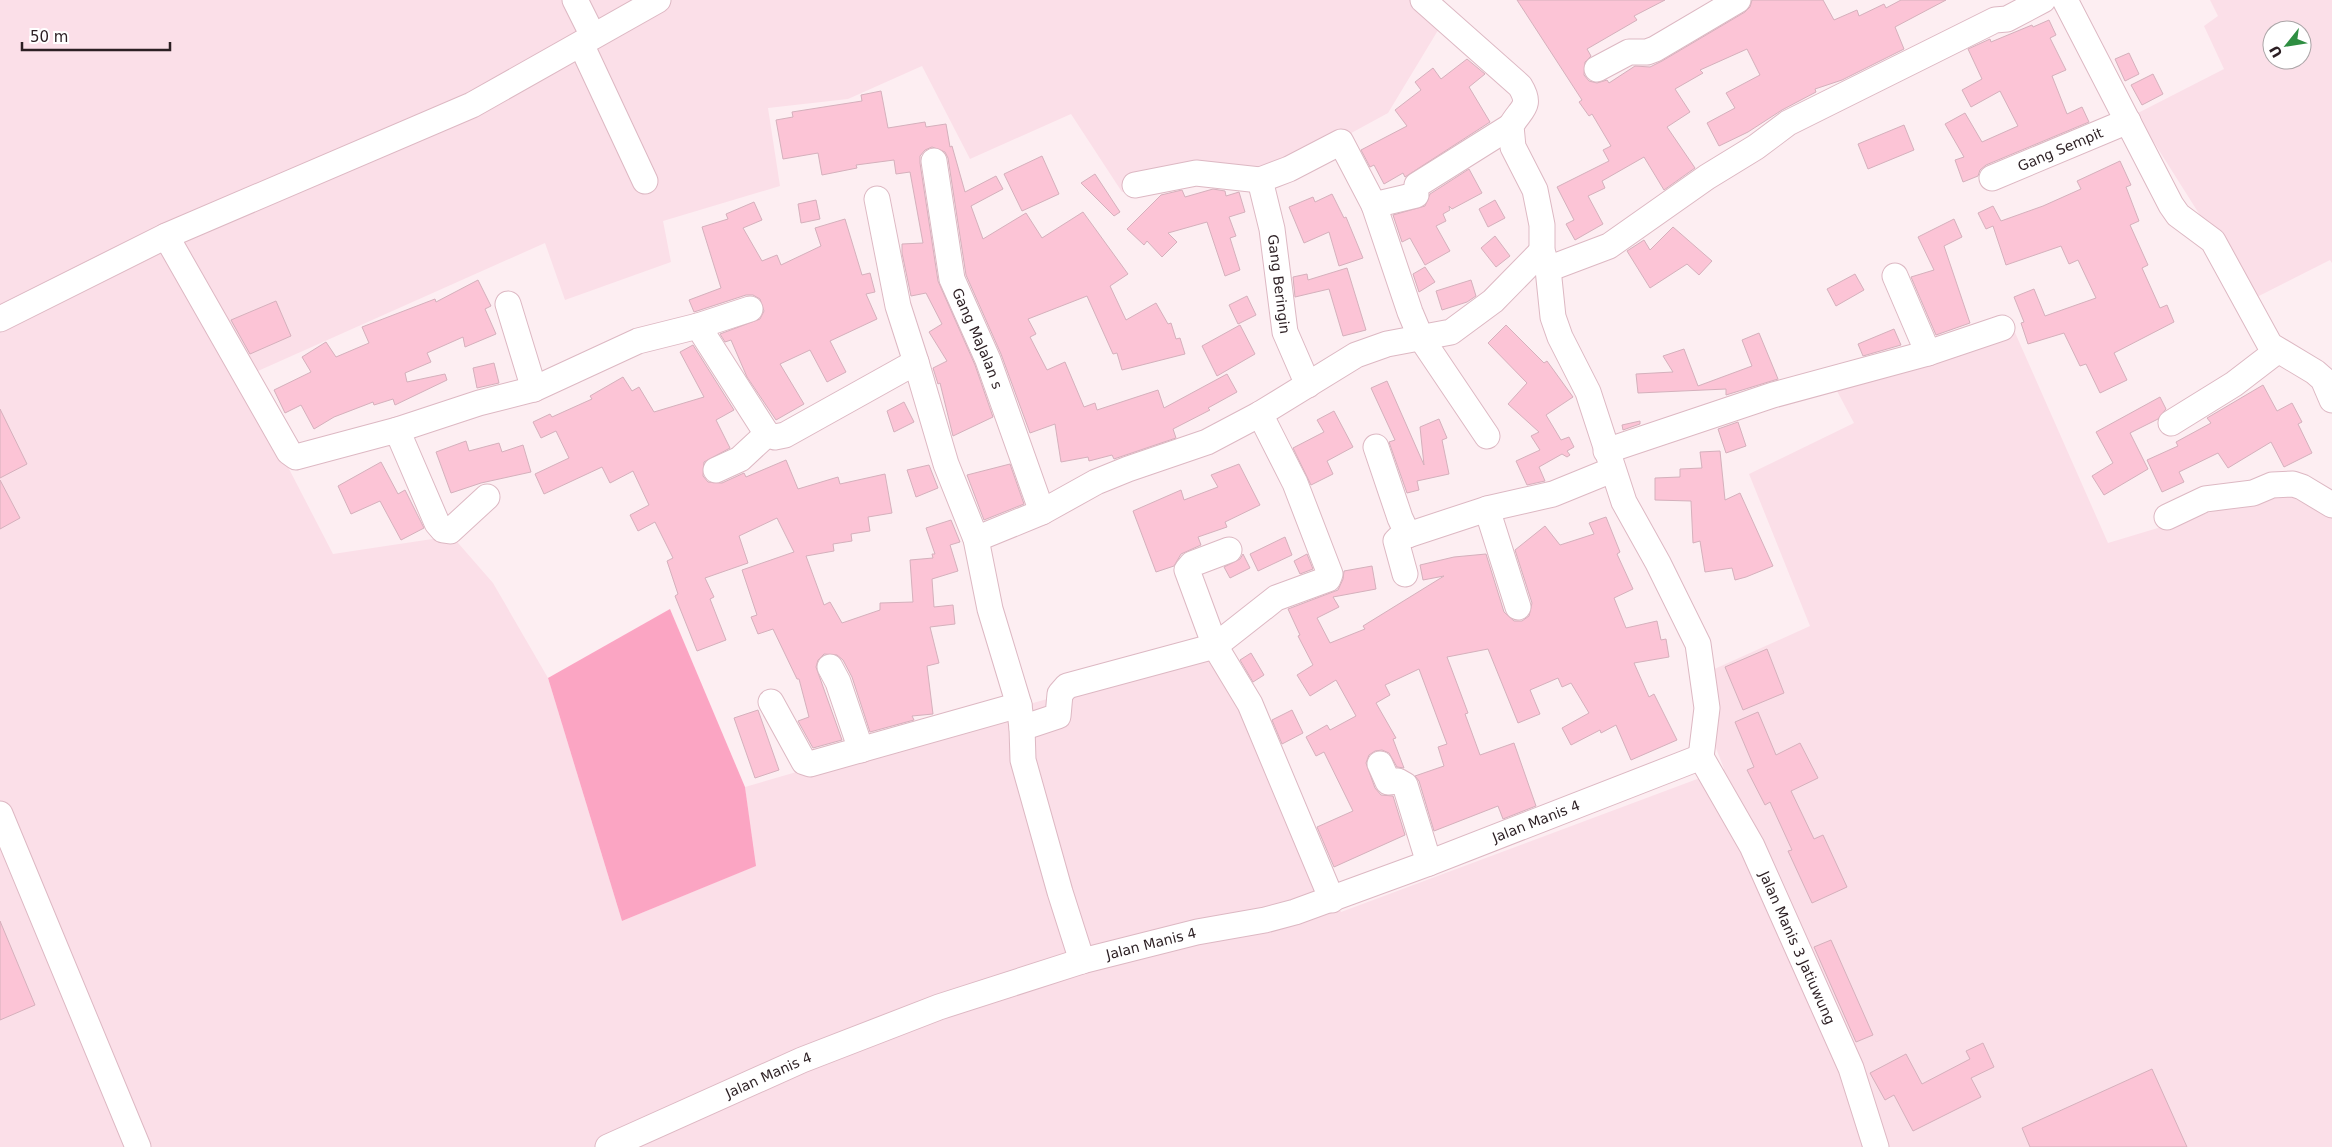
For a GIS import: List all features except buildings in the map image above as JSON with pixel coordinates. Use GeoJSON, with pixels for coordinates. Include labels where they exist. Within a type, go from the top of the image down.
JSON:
{"type":"FeatureCollection","features":[{"type":"Feature","properties":{"kind":"street"},"geometry":{"type":"LineString","coordinates":[[575,0],[587,40],[645,181]]}},
{"type":"Feature","properties":{"kind":"street"},"geometry":{"type":"LineString","coordinates":[[0,319],[166,236],[472,105],[658,0]]}},
{"type":"Feature","properties":{"kind":"street"},"geometry":{"type":"LineString","coordinates":[[1597,69],[1629,52],[1647,52],[1655,49],[1738,0]]}},
{"type":"Feature","properties":{"kind":"street"},"geometry":{"type":"LineString","coordinates":[[976,539],[1042,512],[1096,482],[1208,442],[1260,414],[1356,355],[1387,344],[1451,332],[1545,260],[1609,246],[1707,177],[1756,147],[1788,122],[1989,10],[2006,19],[2043,0]]}},
{"type":"Feature","properties":{"kind":"street"},"geometry":{"type":"LineString","coordinates":[[2065,0],[2171,205],[2178,215],[2213,242],[2262,332],[2277,351],[2315,372],[2323,379],[2332,400]]}},
{"type":"Feature","properties":{"kind":"street"},"geometry":{"type":"LineString","coordinates":[[1374,205],[1416,190],[1510,126],[1523,110],[1526,100],[1520,86],[1434,5]]}},
{"type":"Feature","properties":{"kind":"street","name":"Gang Sempit"},"geometry":{"type":"LineString","coordinates":[[1992,178],[2128,121]]}},
{"type":"Feature","properties":{"kind":"street"},"geometry":{"type":"LineString","coordinates":[[1510,126],[1513,147],[1535,190],[1542,225],[1553,317],[1560,337],[1588,392],[1609,461],[1624,502],[1658,563],[1698,644],[1707,708],[1701,757]]}},
{"type":"Feature","properties":{"kind":"street"},"geometry":{"type":"LineString","coordinates":[[1135,184],[1196,172],[1260,180],[1283,172],[1341,142],[1374,205],[1410,312],[1421,338],[1487,436]]}},
{"type":"Feature","properties":{"kind":"street","name":"Gang MaJalan s"},"geometry":{"type":"LineString","coordinates":[[934,161],[952,280],[988,360],[1042,512]]}},
{"type":"Feature","properties":{"kind":"street","name":"Gang Beringin"},"geometry":{"type":"LineString","coordinates":[[1260,180],[1272,229],[1285,332],[1308,385]]}},
{"type":"Feature","properties":{"kind":"street"},"geometry":{"type":"LineString","coordinates":[[877,199],[898,306],[946,464],[976,539],[990,609],[1021,716],[1023,760],[1060,892],[1082,961]]}},
{"type":"Feature","properties":{"kind":"street"},"geometry":{"type":"LineString","coordinates":[[166,236],[290,452],[296,457],[396,430],[479,403],[534,389],[638,341],[698,326],[750,309]]}},
{"type":"Feature","properties":{"kind":"street"},"geometry":{"type":"LineString","coordinates":[[1895,276],[1928,353]]}},
{"type":"Feature","properties":{"kind":"street"},"geometry":{"type":"LineString","coordinates":[[508,304],[534,389]]}},
{"type":"Feature","properties":{"kind":"street"},"geometry":{"type":"LineString","coordinates":[[698,326],[767,434],[776,437],[785,435],[916,362]]}},
{"type":"Feature","properties":{"kind":"street"},"geometry":{"type":"LineString","coordinates":[[1405,574],[1396,541],[1408,535],[1487,509],[1553,494],[1609,461],[1773,395],[1928,353],[2002,328]]}},
{"type":"Feature","properties":{"kind":"street"},"geometry":{"type":"LineString","coordinates":[[2171,423],[2234,384],[2277,351]]}},
{"type":"Feature","properties":{"kind":"street"},"geometry":{"type":"LineString","coordinates":[[771,702],[807,763],[1021,716],[1058,716],[1060,694],[1067,686],[1215,646],[1276,598],[1326,580],[1330,576],[1295,483],[1260,414]]}},
{"type":"Feature","properties":{"kind":"street"},"geometry":{"type":"LineString","coordinates":[[396,430],[437,523],[443,530],[450,531],[487,497]]}},
{"type":"Feature","properties":{"kind":"street"},"geometry":{"type":"LineString","coordinates":[[716,470],[740,459],[767,434]]}},
{"type":"Feature","properties":{"kind":"street"},"geometry":{"type":"LineString","coordinates":[[1376,447],[1400,518],[1408,535]]}},
{"type":"Feature","properties":{"kind":"street"},"geometry":{"type":"LineString","coordinates":[[2167,517],[2205,499],[2253,493],[2272,485],[2293,484],[2302,487],[2332,506]]}},
{"type":"Feature","properties":{"kind":"street"},"geometry":{"type":"LineString","coordinates":[[1487,509],[1518,607]]}},
{"type":"Feature","properties":{"kind":"street"},"geometry":{"type":"LineString","coordinates":[[1229,550],[1192,564],[1187,570],[1215,646],[1250,704],[1332,900]]}},
{"type":"Feature","properties":{"kind":"street"},"geometry":{"type":"LineString","coordinates":[[830,667],[840,687],[861,750]]}},
{"type":"Feature","properties":{"kind":"street","name":"Jalan Manis 4"},"geometry":{"type":"LineString","coordinates":[[608,1147],[811,1057],[939,1008],[1082,961],[1197,932],[1265,920],[1332,900],[1424,848],[1701,757]]}},
{"type":"Feature","properties":{"kind":"street","name":"Jalan Manis 3 Jatiuwung"},"geometry":{"type":"LineString","coordinates":[[1701,757],[1752,846],[1851,1068],[1876,1147]]}},
{"type":"Feature","properties":{"kind":"street"},"geometry":{"type":"LineString","coordinates":[[1380,764],[1388,782],[1398,781],[1405,785],[1424,848]]}},
{"type":"Feature","properties":{"kind":"street"},"geometry":{"type":"LineString","coordinates":[[0,814],[138,1147]]}},
{"type":"Feature","properties":{"kind":"shaded area"},"geometry":{"type":"Polygon","coordinates":[[[0,0],[1418,0],[1443,22],[1388,113],[1263,181],[1197,171],[1122,192],[1071,114],[970,159],[922,66],[848,99],[768,108],[780,186],[663,221],[671,262],[565,300],[545,243],[242,378],[333,554],[452,536],[493,583],[548,678],[622,921],[755,866],[745,787],[1219,649],[1341,912],[1724,769],[1711,735],[1710,671],[1810,626],[1749,474],[1854,423],[1828,374],[2013,328],[2108,543],[2304,484],[2332,510],[2332,1147],[0,1147],[0,0]]]}},
{"type":"Feature","properties":{"kind":"shaded area"},"geometry":{"type":"Polygon","coordinates":[[[2210,0],[2332,0],[2332,263],[2330,260],[2253,299],[2136,114],[2224,69],[2204,26],[2218,16],[2210,0]]]}},
{"type":"Feature","properties":{"kind":"shaded area"},"geometry":{"type":"Polygon","coordinates":[[[670,609],[745,787],[756,866],[622,921],[548,678],[670,609]]]}}]}
